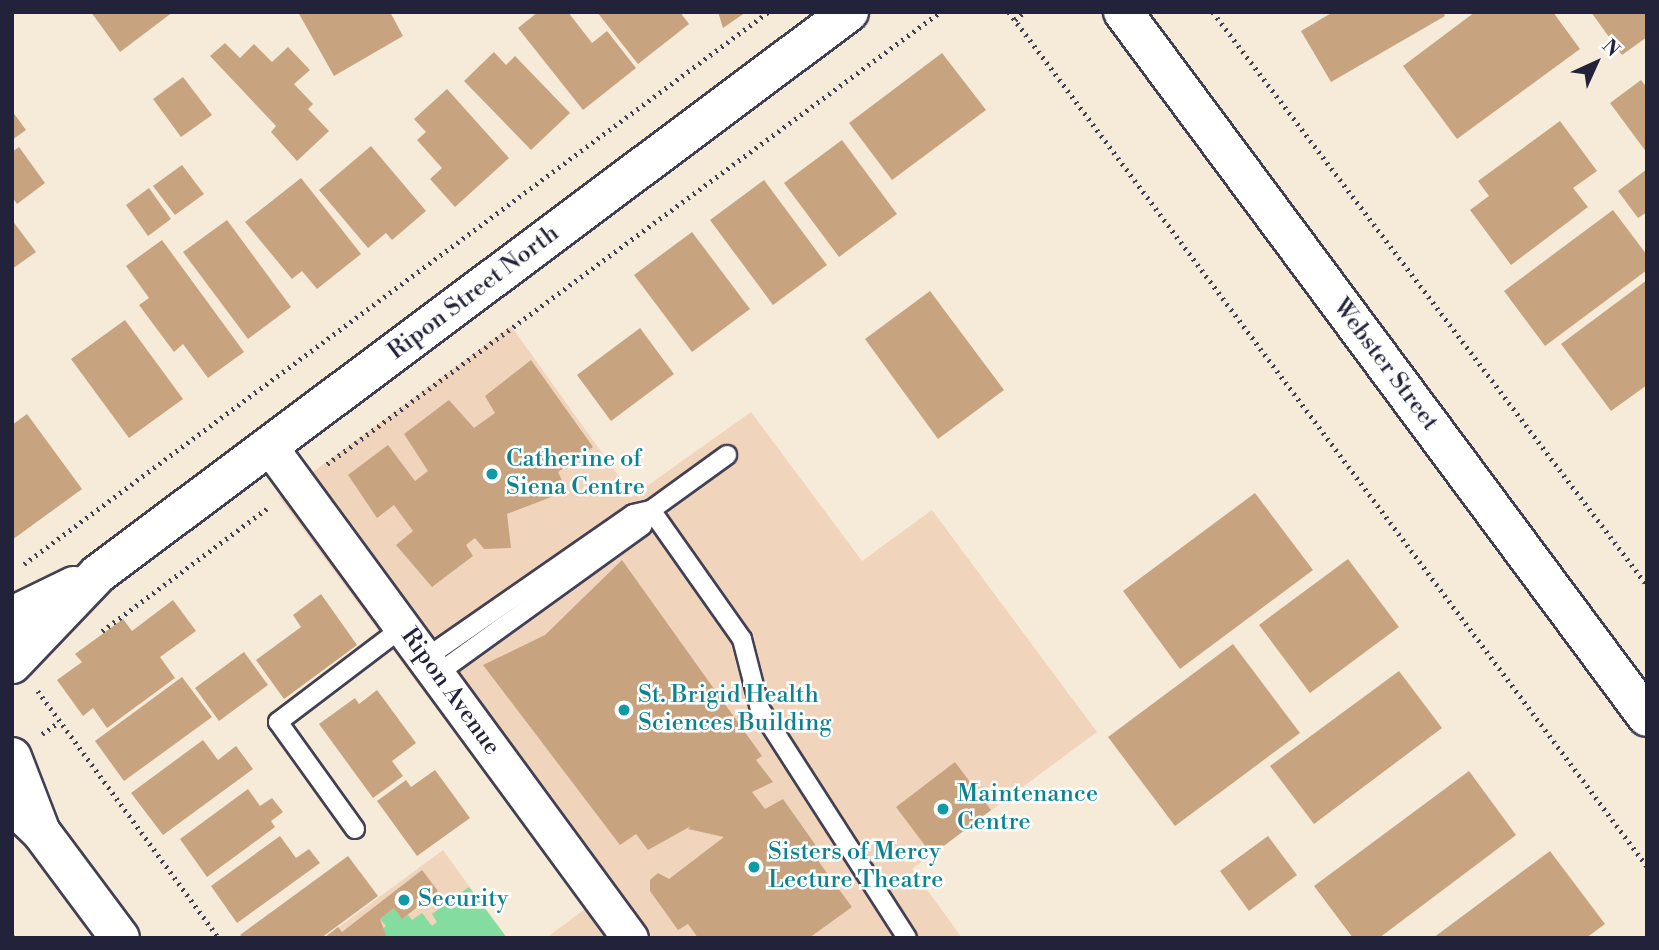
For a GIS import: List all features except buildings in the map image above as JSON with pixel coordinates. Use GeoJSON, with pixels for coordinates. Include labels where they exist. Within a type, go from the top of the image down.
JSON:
{"type":"FeatureCollection","features":[{"type":"Feature","properties":{"kind":"street","name":"Ripon Street North"},"geometry":{"type":"LineString","coordinates":[[12,615],[98,574],[849,12]]}},
{"type":"Feature","properties":{"kind":"street","name":"Webster Street"},"geometry":{"type":"LineString","coordinates":[[1123,12],[1647,717]]}},
{"type":"Feature","properties":{"kind":"street","name":"Ripon Avenue"},"geometry":{"type":"LineString","coordinates":[[270,446],[630,938]]}},
{"type":"Feature","properties":{"kind":"street","name":"Ripon Street North"},"geometry":{"type":"LineString","coordinates":[[22,673],[98,574]]}},
{"type":"Feature","properties":{"kind":"street"},"geometry":{"type":"LineString","coordinates":[[12,757],[41,832]]}},
{"type":"Feature","properties":{"kind":"street"},"geometry":{"type":"LineString","coordinates":[[12,804],[41,832],[117,937]]}},
{"type":"Feature","properties":{"kind":"lane"},"geometry":{"type":"LineString","coordinates":[[431,666],[642,526],[651,510],[727,455]]}},
{"type":"Feature","properties":{"kind":"lane"},"geometry":{"type":"LineString","coordinates":[[651,510],[742,639],[760,709],[907,938]]}},
{"type":"Feature","properties":{"kind":"lane"},"geometry":{"type":"LineString","coordinates":[[355,829],[278,722],[403,627]]}},
{"type":"Feature","properties":{"kind":"path"},"geometry":{"type":"LineString","coordinates":[[12,573],[768,12]]}},
{"type":"Feature","properties":{"kind":"path"},"geometry":{"type":"LineString","coordinates":[[98,634],[607,253],[940,12]]}},
{"type":"Feature","properties":{"kind":"path"},"geometry":{"type":"LineString","coordinates":[[1009,12],[1647,866]]}},
{"type":"Feature","properties":{"kind":"path"},"geometry":{"type":"LineString","coordinates":[[1015,20],[1024,12]]}},
{"type":"Feature","properties":{"kind":"path"},"geometry":{"type":"LineString","coordinates":[[1213,12],[1647,585]]}},
{"type":"Feature","properties":{"kind":"path"},"geometry":{"type":"LineString","coordinates":[[22,673],[219,938]]}},
{"type":"Feature","properties":{"kind":"shaded area"},"geometry":{"type":"Polygon","coordinates":[[[511,326],[633,496],[751,412],[862,561],[932,510],[1097,732],[912,869],[962,938],[546,938],[585,909],[279,497],[511,326]]]}},
{"type":"Feature","properties":{"kind":"shaded area"},"geometry":{"type":"Polygon","coordinates":[[[443,850],[507,938],[324,938],[443,850]]]}},
{"type":"Feature","properties":{"kind":"green space"},"geometry":{"type":"Polygon","coordinates":[[[469,887],[507,938],[387,938],[381,930],[386,926],[380,919],[394,908],[402,918],[408,915],[412,920],[422,913],[432,926],[437,922],[432,914],[469,887]]]}},
{"type":"Feature","properties":{"kind":"place","name":"Catherine of Siena Centre"},"geometry":{"type":"Point","coordinates":[492,474]}},
{"type":"Feature","properties":{"kind":"place","name":"St. Brigid Health Sciences Building"},"geometry":{"type":"Point","coordinates":[624,710]}},
{"type":"Feature","properties":{"kind":"place","name":"Maintenance Centre"},"geometry":{"type":"Point","coordinates":[943,809]}},
{"type":"Feature","properties":{"kind":"place","name":"Sisters of Mercy Lecture Theatre"},"geometry":{"type":"Point","coordinates":[754,867]}},
{"type":"Feature","properties":{"kind":"place","name":"Security"},"geometry":{"type":"Point","coordinates":[404,900]}}]}
